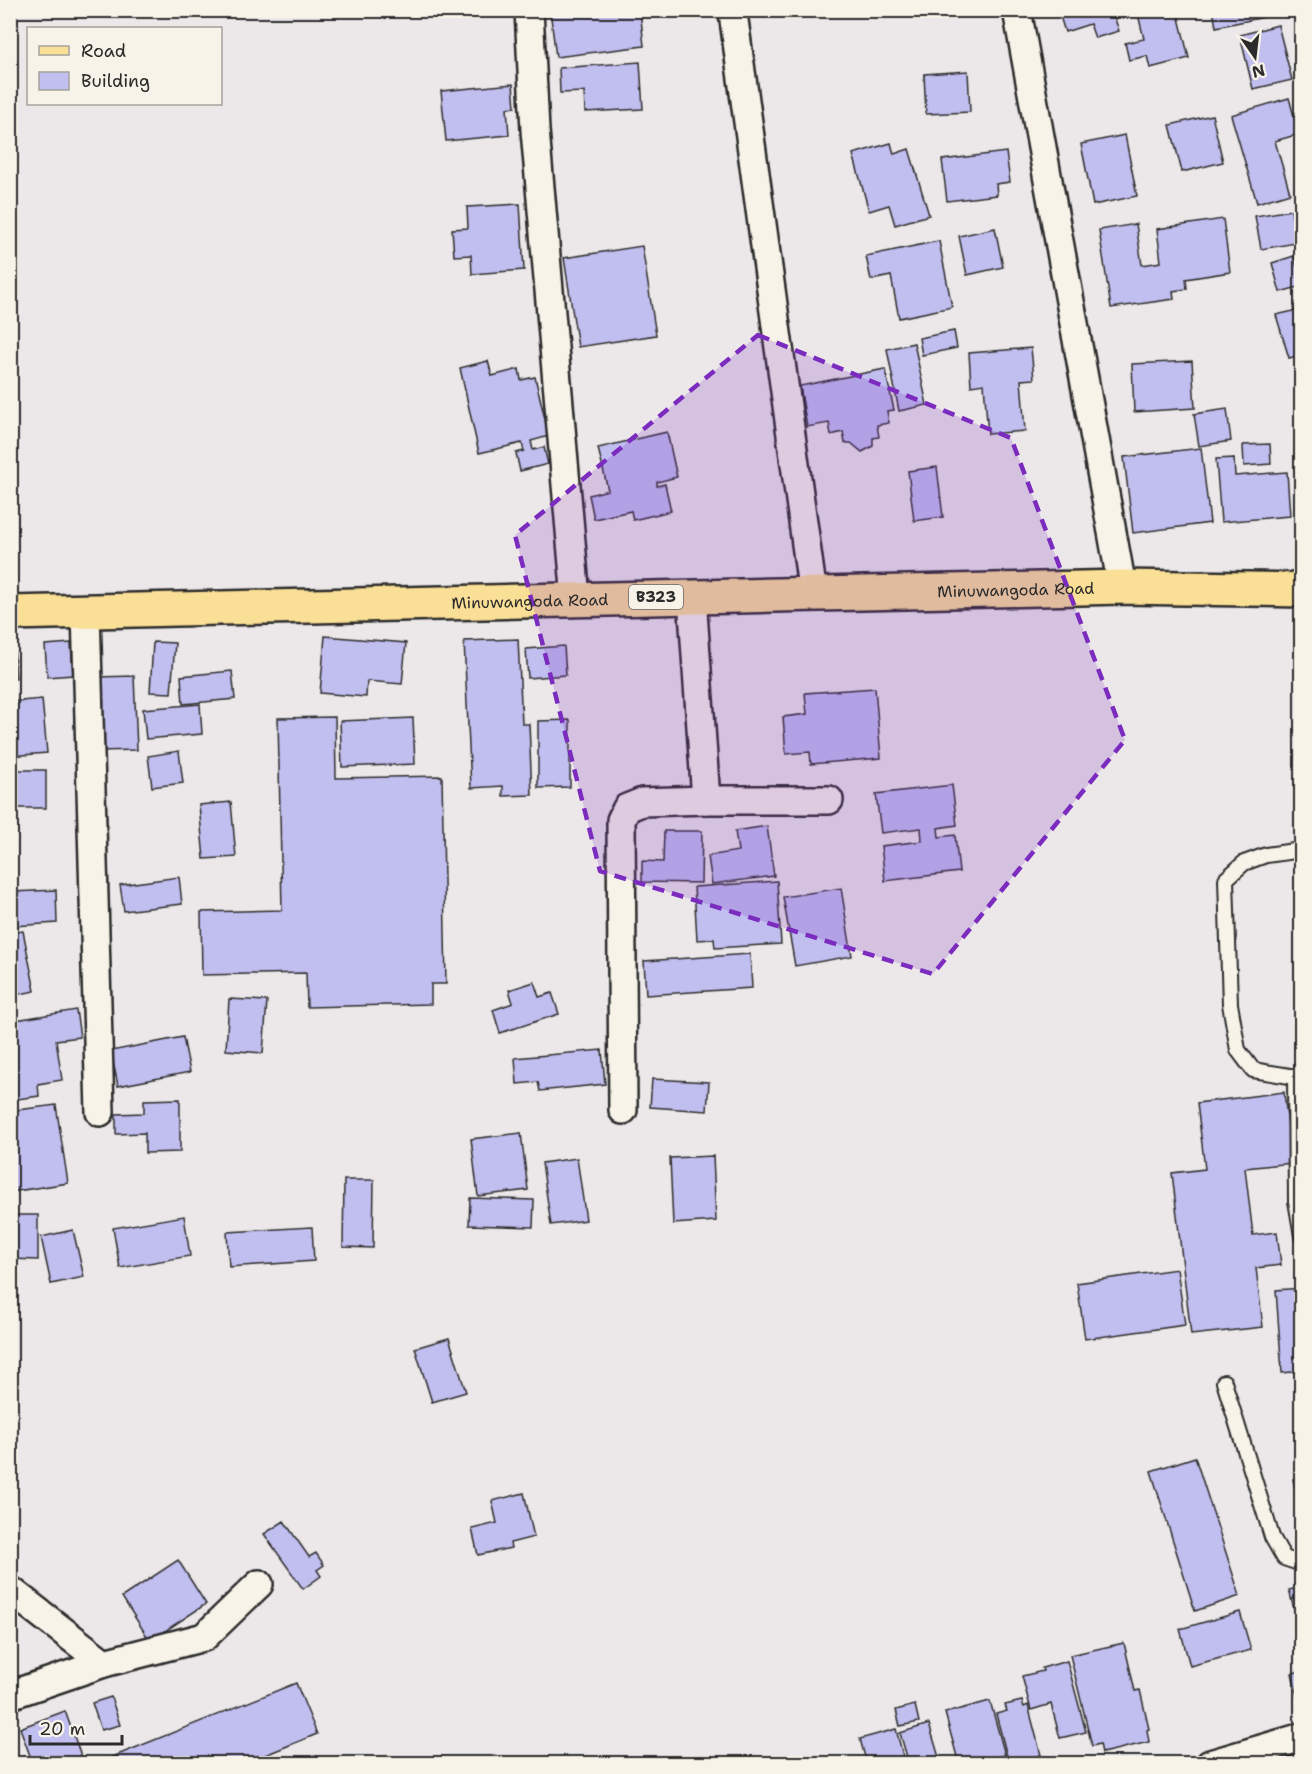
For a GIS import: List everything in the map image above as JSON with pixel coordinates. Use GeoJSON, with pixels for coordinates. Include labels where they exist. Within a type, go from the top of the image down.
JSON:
{"type":"FeatureCollection","features":[{"type":"Feature","properties":{"kind":"main road","name":"Minuwangoda Road"},"geometry":{"type":"LineString","coordinates":[[10,613],[1122,587],[1302,590]]}},
{"type":"Feature","properties":{"kind":"street"},"geometry":{"type":"LineString","coordinates":[[529,10],[535,130],[576,599]]}},
{"type":"Feature","properties":{"kind":"street"},"geometry":{"type":"LineString","coordinates":[[1017,10],[1122,587]]}},
{"type":"Feature","properties":{"kind":"street"},"geometry":{"type":"LineString","coordinates":[[734,13],[813,595]]}},
{"type":"Feature","properties":{"kind":"street"},"geometry":{"type":"LineString","coordinates":[[692,597],[706,800]]}},
{"type":"Feature","properties":{"kind":"street"},"geometry":{"type":"LineString","coordinates":[[87,611],[100,1112]]}},
{"type":"Feature","properties":{"kind":"street"},"geometry":{"type":"LineString","coordinates":[[623,1110],[621,820],[627,808],[642,802],[829,800]]}},
{"type":"Feature","properties":{"kind":"street"},"geometry":{"type":"LineString","coordinates":[[10,1695],[104,1663],[204,1637],[259,1584]]}},
{"type":"Feature","properties":{"kind":"street"},"geometry":{"type":"LineString","coordinates":[[10,1590],[104,1663]]}},
{"type":"Feature","properties":{"kind":"street"},"geometry":{"type":"LineString","coordinates":[[1210,1764],[1302,1737]]}},
{"type":"Feature","properties":{"kind":"lane"},"geometry":{"type":"LineString","coordinates":[[1302,850],[1266,855],[1244,863],[1226,879],[1230,1004],[1238,1050],[1253,1070],[1298,1077],[1296,1201],[1302,1236]]}},
{"type":"Feature","properties":{"kind":"lane"},"geometry":{"type":"LineString","coordinates":[[1224,1382],[1272,1537],[1284,1558],[1302,1564]]}},
{"type":"Feature","properties":{"kind":"highlighted area"},"geometry":{"type":"Polygon","coordinates":[[[758,335],[1011,438],[1125,740],[933,974],[600,871],[515,535],[758,335]]]}},
{"type":"Feature","properties":{"kind":"building"},"geometry":{"type":"Polygon","coordinates":[[[550,10],[640,10],[644,46],[556,57],[550,10]]]}},
{"type":"Feature","properties":{"kind":"building"},"geometry":{"type":"Polygon","coordinates":[[[1058,10],[1112,10],[1119,31],[1095,38],[1090,24],[1065,32],[1058,10]]]}},
{"type":"Feature","properties":{"kind":"building"},"geometry":{"type":"Polygon","coordinates":[[[1137,10],[1177,10],[1189,58],[1150,68],[1147,56],[1129,60],[1125,43],[1144,39],[1137,10]]]}},
{"type":"Feature","properties":{"kind":"building"},"geometry":{"type":"Polygon","coordinates":[[[1213,10],[1279,10],[1279,14],[1216,27],[1213,10]]]}},
{"type":"Feature","properties":{"kind":"building"},"geometry":{"type":"Polygon","coordinates":[[[1278,25],[1292,80],[1253,89],[1240,35],[1278,25]]]}},
{"type":"Feature","properties":{"kind":"building"},"geometry":{"type":"Polygon","coordinates":[[[640,62],[643,109],[585,112],[584,92],[560,93],[559,68],[640,62]]]}},
{"type":"Feature","properties":{"kind":"building"},"geometry":{"type":"Polygon","coordinates":[[[968,71],[970,112],[926,114],[924,74],[968,71]]]}},
{"type":"Feature","properties":{"kind":"building"},"geometry":{"type":"Polygon","coordinates":[[[513,84],[515,107],[507,108],[509,135],[446,141],[441,91],[513,84]]]}},
{"type":"Feature","properties":{"kind":"building"},"geometry":{"type":"Polygon","coordinates":[[[1289,98],[1299,134],[1275,141],[1290,193],[1257,203],[1231,115],[1289,98]]]}},
{"type":"Feature","properties":{"kind":"building"},"geometry":{"type":"Polygon","coordinates":[[[1212,115],[1223,162],[1182,172],[1170,125],[1212,115]]]}},
{"type":"Feature","properties":{"kind":"building"},"geometry":{"type":"Polygon","coordinates":[[[1125,135],[1137,196],[1093,205],[1081,144],[1125,135]]]}},
{"type":"Feature","properties":{"kind":"building"},"geometry":{"type":"Polygon","coordinates":[[[891,143],[894,154],[909,149],[929,215],[895,225],[889,205],[869,211],[853,154],[891,143]]]}},
{"type":"Feature","properties":{"kind":"building"},"geometry":{"type":"Polygon","coordinates":[[[1006,152],[1010,182],[996,184],[997,195],[947,201],[942,160],[1006,152]]]}},
{"type":"Feature","properties":{"kind":"building"},"geometry":{"type":"Polygon","coordinates":[[[520,204],[524,270],[472,274],[471,255],[454,256],[452,229],[468,228],[467,207],[520,204]]]}},
{"type":"Feature","properties":{"kind":"building"},"geometry":{"type":"Polygon","coordinates":[[[1291,210],[1296,243],[1261,249],[1255,216],[1291,210]]]}},
{"type":"Feature","properties":{"kind":"building"},"geometry":{"type":"Polygon","coordinates":[[[1223,219],[1230,272],[1186,279],[1187,289],[1173,291],[1174,299],[1111,308],[1099,230],[1136,224],[1142,265],[1161,262],[1157,229],[1223,219]]]}},
{"type":"Feature","properties":{"kind":"building"},"geometry":{"type":"Polygon","coordinates":[[[995,228],[1003,267],[967,275],[959,236],[995,228]]]}},
{"type":"Feature","properties":{"kind":"building"},"geometry":{"type":"Polygon","coordinates":[[[939,241],[952,307],[899,318],[891,276],[871,280],[866,256],[939,241]]]}},
{"type":"Feature","properties":{"kind":"building"},"geometry":{"type":"Polygon","coordinates":[[[642,246],[656,335],[578,347],[564,258],[642,246]]]}},
{"type":"Feature","properties":{"kind":"building"},"geometry":{"type":"Polygon","coordinates":[[[1294,256],[1302,286],[1280,292],[1272,263],[1294,256]]]}},
{"type":"Feature","properties":{"kind":"building"},"geometry":{"type":"Polygon","coordinates":[[[1302,309],[1302,355],[1289,358],[1276,315],[1302,309]]]}},
{"type":"Feature","properties":{"kind":"building"},"geometry":{"type":"Polygon","coordinates":[[[954,331],[957,348],[922,355],[919,338],[954,331]]]}},
{"type":"Feature","properties":{"kind":"building"},"geometry":{"type":"Polygon","coordinates":[[[914,343],[927,405],[899,411],[887,349],[914,343]]]}},
{"type":"Feature","properties":{"kind":"building"},"geometry":{"type":"Polygon","coordinates":[[[1031,348],[1034,379],[1021,380],[1025,431],[988,434],[984,384],[971,386],[969,353],[1031,348]]]}},
{"type":"Feature","properties":{"kind":"building"},"geometry":{"type":"Polygon","coordinates":[[[488,361],[492,376],[519,369],[521,380],[535,377],[549,436],[531,441],[533,450],[544,447],[548,464],[520,471],[516,453],[524,451],[522,443],[479,453],[460,368],[488,361]]]}},
{"type":"Feature","properties":{"kind":"building"},"geometry":{"type":"Polygon","coordinates":[[[1192,361],[1195,408],[1134,412],[1132,364],[1192,361]]]}},
{"type":"Feature","properties":{"kind":"building"},"geometry":{"type":"Polygon","coordinates":[[[885,369],[894,410],[887,411],[889,423],[877,425],[879,437],[873,438],[873,446],[862,452],[851,443],[845,443],[843,432],[831,435],[829,423],[807,427],[800,386],[885,369]]]}},
{"type":"Feature","properties":{"kind":"building"},"geometry":{"type":"Polygon","coordinates":[[[1227,409],[1231,441],[1199,446],[1194,414],[1227,409]]]}},
{"type":"Feature","properties":{"kind":"building"},"geometry":{"type":"Polygon","coordinates":[[[667,432],[677,477],[657,482],[657,486],[665,484],[671,511],[633,520],[631,511],[594,519],[589,495],[608,490],[598,448],[667,432]]]}},
{"type":"Feature","properties":{"kind":"building"},"geometry":{"type":"Polygon","coordinates":[[[1270,444],[1271,464],[1244,466],[1243,445],[1270,444]]]}},
{"type":"Feature","properties":{"kind":"building"},"geometry":{"type":"Polygon","coordinates":[[[1201,448],[1210,523],[1133,533],[1124,457],[1201,448]]]}},
{"type":"Feature","properties":{"kind":"building"},"geometry":{"type":"Polygon","coordinates":[[[1234,458],[1235,476],[1287,472],[1290,516],[1221,522],[1216,459],[1234,458]]]}},
{"type":"Feature","properties":{"kind":"building"},"geometry":{"type":"Polygon","coordinates":[[[937,467],[943,517],[914,521],[908,471],[937,467]]]}},
{"type":"Feature","properties":{"kind":"building"},"geometry":{"type":"Polygon","coordinates":[[[325,636],[406,643],[402,684],[367,681],[366,697],[320,693],[325,636]]]}},
{"type":"Feature","properties":{"kind":"building"},"geometry":{"type":"Polygon","coordinates":[[[518,639],[522,724],[529,724],[532,795],[503,796],[503,786],[471,788],[464,641],[518,639]]]}},
{"type":"Feature","properties":{"kind":"building"},"geometry":{"type":"Polygon","coordinates":[[[153,642],[175,643],[171,693],[150,692],[153,642]]]}},
{"type":"Feature","properties":{"kind":"building"},"geometry":{"type":"Polygon","coordinates":[[[71,643],[73,675],[47,677],[45,645],[71,643]]]}},
{"type":"Feature","properties":{"kind":"building"},"geometry":{"type":"Polygon","coordinates":[[[10,646],[14,646],[16,678],[10,678],[10,646]]]}},
{"type":"Feature","properties":{"kind":"building"},"geometry":{"type":"Polygon","coordinates":[[[564,646],[566,675],[528,678],[526,649],[564,646]]]}},
{"type":"Feature","properties":{"kind":"building"},"geometry":{"type":"Polygon","coordinates":[[[232,671],[235,699],[183,704],[181,676],[232,671]]]}},
{"type":"Feature","properties":{"kind":"building"},"geometry":{"type":"Polygon","coordinates":[[[134,676],[137,750],[99,751],[96,677],[134,676]]]}},
{"type":"Feature","properties":{"kind":"building"},"geometry":{"type":"Polygon","coordinates":[[[875,688],[881,758],[811,764],[810,752],[786,754],[783,717],[807,714],[805,693],[875,688]]]}},
{"type":"Feature","properties":{"kind":"building"},"geometry":{"type":"Polygon","coordinates":[[[42,699],[47,753],[10,756],[10,702],[42,699]]]}},
{"type":"Feature","properties":{"kind":"building"},"geometry":{"type":"Polygon","coordinates":[[[200,704],[202,734],[146,739],[143,709],[200,704]]]}},
{"type":"Feature","properties":{"kind":"building"},"geometry":{"type":"Polygon","coordinates":[[[335,717],[336,778],[442,776],[446,984],[431,984],[431,1004],[307,1007],[306,973],[202,975],[201,912],[282,910],[278,718],[335,717]]]}},
{"type":"Feature","properties":{"kind":"building"},"geometry":{"type":"Polygon","coordinates":[[[413,718],[415,764],[342,767],[340,721],[413,718]]]}},
{"type":"Feature","properties":{"kind":"building"},"geometry":{"type":"Polygon","coordinates":[[[570,720],[570,787],[538,788],[538,721],[570,720]]]}},
{"type":"Feature","properties":{"kind":"building"},"geometry":{"type":"Polygon","coordinates":[[[179,751],[183,783],[152,787],[148,756],[179,751]]]}},
{"type":"Feature","properties":{"kind":"building"},"geometry":{"type":"Polygon","coordinates":[[[10,770],[46,770],[46,808],[10,808],[10,770]]]}},
{"type":"Feature","properties":{"kind":"building"},"geometry":{"type":"Polygon","coordinates":[[[952,785],[957,825],[938,828],[939,837],[955,835],[959,872],[885,881],[881,846],[922,841],[921,828],[881,833],[876,794],[952,785]]]}},
{"type":"Feature","properties":{"kind":"building"},"geometry":{"type":"Polygon","coordinates":[[[231,802],[236,857],[204,859],[199,805],[231,802]]]}},
{"type":"Feature","properties":{"kind":"building"},"geometry":{"type":"Polygon","coordinates":[[[767,826],[774,876],[712,884],[708,856],[738,851],[735,831],[767,826]]]}},
{"type":"Feature","properties":{"kind":"building"},"geometry":{"type":"Polygon","coordinates":[[[664,831],[702,831],[701,883],[642,882],[642,861],[663,862],[664,831]]]}},
{"type":"Feature","properties":{"kind":"building"},"geometry":{"type":"Polygon","coordinates":[[[179,877],[182,904],[124,911],[120,885],[179,877]]]}},
{"type":"Feature","properties":{"kind":"building"},"geometry":{"type":"Polygon","coordinates":[[[777,881],[781,944],[715,948],[714,939],[697,940],[694,887],[777,881]]]}},
{"type":"Feature","properties":{"kind":"building"},"geometry":{"type":"Polygon","coordinates":[[[841,888],[852,956],[795,966],[783,897],[841,888]]]}},
{"type":"Feature","properties":{"kind":"building"},"geometry":{"type":"Polygon","coordinates":[[[56,890],[57,923],[14,926],[12,892],[56,890]]]}},
{"type":"Feature","properties":{"kind":"building"},"geometry":{"type":"Polygon","coordinates":[[[23,931],[35,991],[10,996],[10,933],[23,931]]]}},
{"type":"Feature","properties":{"kind":"building"},"geometry":{"type":"Polygon","coordinates":[[[750,954],[752,988],[646,995],[644,961],[750,954]]]}},
{"type":"Feature","properties":{"kind":"building"},"geometry":{"type":"Polygon","coordinates":[[[534,982],[539,997],[552,993],[559,1014],[500,1033],[493,1010],[513,1003],[509,990],[534,982]]]}},
{"type":"Feature","properties":{"kind":"building"},"geometry":{"type":"Polygon","coordinates":[[[229,999],[267,1001],[263,1053],[226,1050],[229,999]]]}},
{"type":"Feature","properties":{"kind":"building"},"geometry":{"type":"Polygon","coordinates":[[[76,1010],[80,1037],[56,1040],[62,1080],[38,1084],[39,1096],[10,1100],[10,1021],[76,1010]]]}},
{"type":"Feature","properties":{"kind":"building"},"geometry":{"type":"Polygon","coordinates":[[[183,1037],[190,1072],[118,1086],[111,1051],[183,1037]]]}},
{"type":"Feature","properties":{"kind":"building"},"geometry":{"type":"Polygon","coordinates":[[[602,1050],[605,1084],[540,1091],[538,1082],[517,1084],[515,1058],[602,1050]]]}},
{"type":"Feature","properties":{"kind":"building"},"geometry":{"type":"Polygon","coordinates":[[[652,1079],[709,1082],[707,1111],[650,1107],[652,1079]]]}},
{"type":"Feature","properties":{"kind":"building"},"geometry":{"type":"Polygon","coordinates":[[[1284,1092],[1292,1163],[1245,1168],[1253,1235],[1277,1232],[1281,1265],[1256,1268],[1263,1327],[1191,1335],[1172,1173],[1205,1169],[1197,1103],[1284,1092]]]}},
{"type":"Feature","properties":{"kind":"building"},"geometry":{"type":"Polygon","coordinates":[[[180,1099],[180,1152],[145,1153],[145,1133],[116,1134],[116,1114],[144,1113],[144,1100],[180,1099]]]}},
{"type":"Feature","properties":{"kind":"building"},"geometry":{"type":"Polygon","coordinates":[[[56,1105],[68,1183],[10,1192],[10,1111],[56,1105]]]}},
{"type":"Feature","properties":{"kind":"building"},"geometry":{"type":"Polygon","coordinates":[[[521,1133],[528,1190],[478,1196],[471,1139],[521,1133]]]}},
{"type":"Feature","properties":{"kind":"building"},"geometry":{"type":"Polygon","coordinates":[[[713,1156],[716,1221],[673,1224],[670,1158],[713,1156]]]}},
{"type":"Feature","properties":{"kind":"building"},"geometry":{"type":"Polygon","coordinates":[[[577,1158],[586,1220],[551,1225],[542,1163],[577,1158]]]}},
{"type":"Feature","properties":{"kind":"building"},"geometry":{"type":"Polygon","coordinates":[[[344,1180],[374,1180],[373,1248],[343,1247],[344,1180]]]}},
{"type":"Feature","properties":{"kind":"building"},"geometry":{"type":"Polygon","coordinates":[[[470,1198],[534,1200],[533,1227],[469,1225],[470,1198]]]}},
{"type":"Feature","properties":{"kind":"building"},"geometry":{"type":"Polygon","coordinates":[[[10,1215],[38,1215],[38,1260],[10,1259],[10,1215]]]}},
{"type":"Feature","properties":{"kind":"building"},"geometry":{"type":"Polygon","coordinates":[[[184,1216],[190,1256],[120,1268],[113,1228],[184,1216]]]}},
{"type":"Feature","properties":{"kind":"building"},"geometry":{"type":"Polygon","coordinates":[[[312,1227],[314,1261],[229,1267],[227,1232],[312,1227]]]}},
{"type":"Feature","properties":{"kind":"building"},"geometry":{"type":"Polygon","coordinates":[[[73,1230],[84,1277],[51,1284],[41,1237],[73,1230]]]}},
{"type":"Feature","properties":{"kind":"building"},"geometry":{"type":"Polygon","coordinates":[[[1177,1269],[1185,1325],[1085,1339],[1077,1283],[1177,1269]]]}},
{"type":"Feature","properties":{"kind":"building"},"geometry":{"type":"Polygon","coordinates":[[[1302,1288],[1302,1371],[1282,1373],[1276,1290],[1302,1288]]]}},
{"type":"Feature","properties":{"kind":"building"},"geometry":{"type":"Polygon","coordinates":[[[449,1338],[466,1392],[432,1402],[415,1348],[449,1338]]]}},
{"type":"Feature","properties":{"kind":"building"},"geometry":{"type":"Polygon","coordinates":[[[1195,1457],[1240,1596],[1195,1611],[1151,1471],[1195,1457]]]}},
{"type":"Feature","properties":{"kind":"building"},"geometry":{"type":"Polygon","coordinates":[[[1302,1477],[1302,1521],[1293,1479],[1302,1477]]]}},
{"type":"Feature","properties":{"kind":"building"},"geometry":{"type":"Polygon","coordinates":[[[524,1493],[534,1537],[510,1543],[511,1548],[478,1555],[472,1529],[497,1523],[492,1501],[524,1493]]]}},
{"type":"Feature","properties":{"kind":"building"},"geometry":{"type":"Polygon","coordinates":[[[284,1521],[309,1557],[316,1553],[324,1565],[317,1570],[321,1576],[303,1589],[264,1534],[284,1521]]]}},
{"type":"Feature","properties":{"kind":"building"},"geometry":{"type":"Polygon","coordinates":[[[178,1560],[206,1604],[150,1641],[122,1597],[178,1560]]]}},
{"type":"Feature","properties":{"kind":"building"},"geometry":{"type":"Polygon","coordinates":[[[1302,1587],[1302,1640],[1289,1590],[1302,1587]]]}},
{"type":"Feature","properties":{"kind":"building"},"geometry":{"type":"Polygon","coordinates":[[[1240,1612],[1251,1650],[1190,1666],[1180,1629],[1240,1612]]]}},
{"type":"Feature","properties":{"kind":"building"},"geometry":{"type":"Polygon","coordinates":[[[1124,1643],[1135,1691],[1140,1690],[1149,1729],[1147,1730],[1149,1742],[1102,1753],[1100,1744],[1092,1746],[1070,1655],[1124,1643]]]}},
{"type":"Feature","properties":{"kind":"building"},"geometry":{"type":"Polygon","coordinates":[[[1067,1661],[1086,1732],[1060,1738],[1051,1704],[1031,1710],[1022,1676],[1043,1671],[1042,1668],[1067,1661]]]}},
{"type":"Feature","properties":{"kind":"building"},"geometry":{"type":"Polygon","coordinates":[[[1302,1671],[1302,1698],[1298,1699],[1292,1673],[1302,1671]]]}},
{"type":"Feature","properties":{"kind":"building"},"geometry":{"type":"Polygon","coordinates":[[[296,1683],[317,1734],[243,1764],[95,1764],[296,1683]]]}},
{"type":"Feature","properties":{"kind":"building"},"geometry":{"type":"Polygon","coordinates":[[[111,1697],[120,1725],[101,1730],[92,1703],[111,1697]]]}},
{"type":"Feature","properties":{"kind":"building"},"geometry":{"type":"Polygon","coordinates":[[[990,1701],[1005,1755],[974,1764],[959,1764],[945,1713],[990,1701]]]}},
{"type":"Feature","properties":{"kind":"building"},"geometry":{"type":"Polygon","coordinates":[[[1022,1701],[1024,1707],[1028,1705],[1041,1755],[1009,1764],[996,1714],[1007,1711],[1005,1705],[1022,1701]]]}},
{"type":"Feature","properties":{"kind":"building"},"geometry":{"type":"Polygon","coordinates":[[[915,1705],[919,1722],[900,1726],[896,1710],[915,1705]]]}},
{"type":"Feature","properties":{"kind":"building"},"geometry":{"type":"Polygon","coordinates":[[[65,1711],[84,1764],[33,1764],[20,1728],[65,1711]]]}},
{"type":"Feature","properties":{"kind":"building"},"geometry":{"type":"Polygon","coordinates":[[[929,1724],[941,1764],[909,1764],[900,1733],[929,1724]]]}},
{"type":"Feature","properties":{"kind":"building"},"geometry":{"type":"Polygon","coordinates":[[[896,1729],[905,1764],[867,1764],[860,1739],[896,1729]]]}},
{"type":"Feature","properties":{"kind":"building"},"geometry":{"type":"Polygon","coordinates":[[[1299,1746],[1302,1764],[1263,1764],[1261,1758],[1299,1746]]]}}]}
